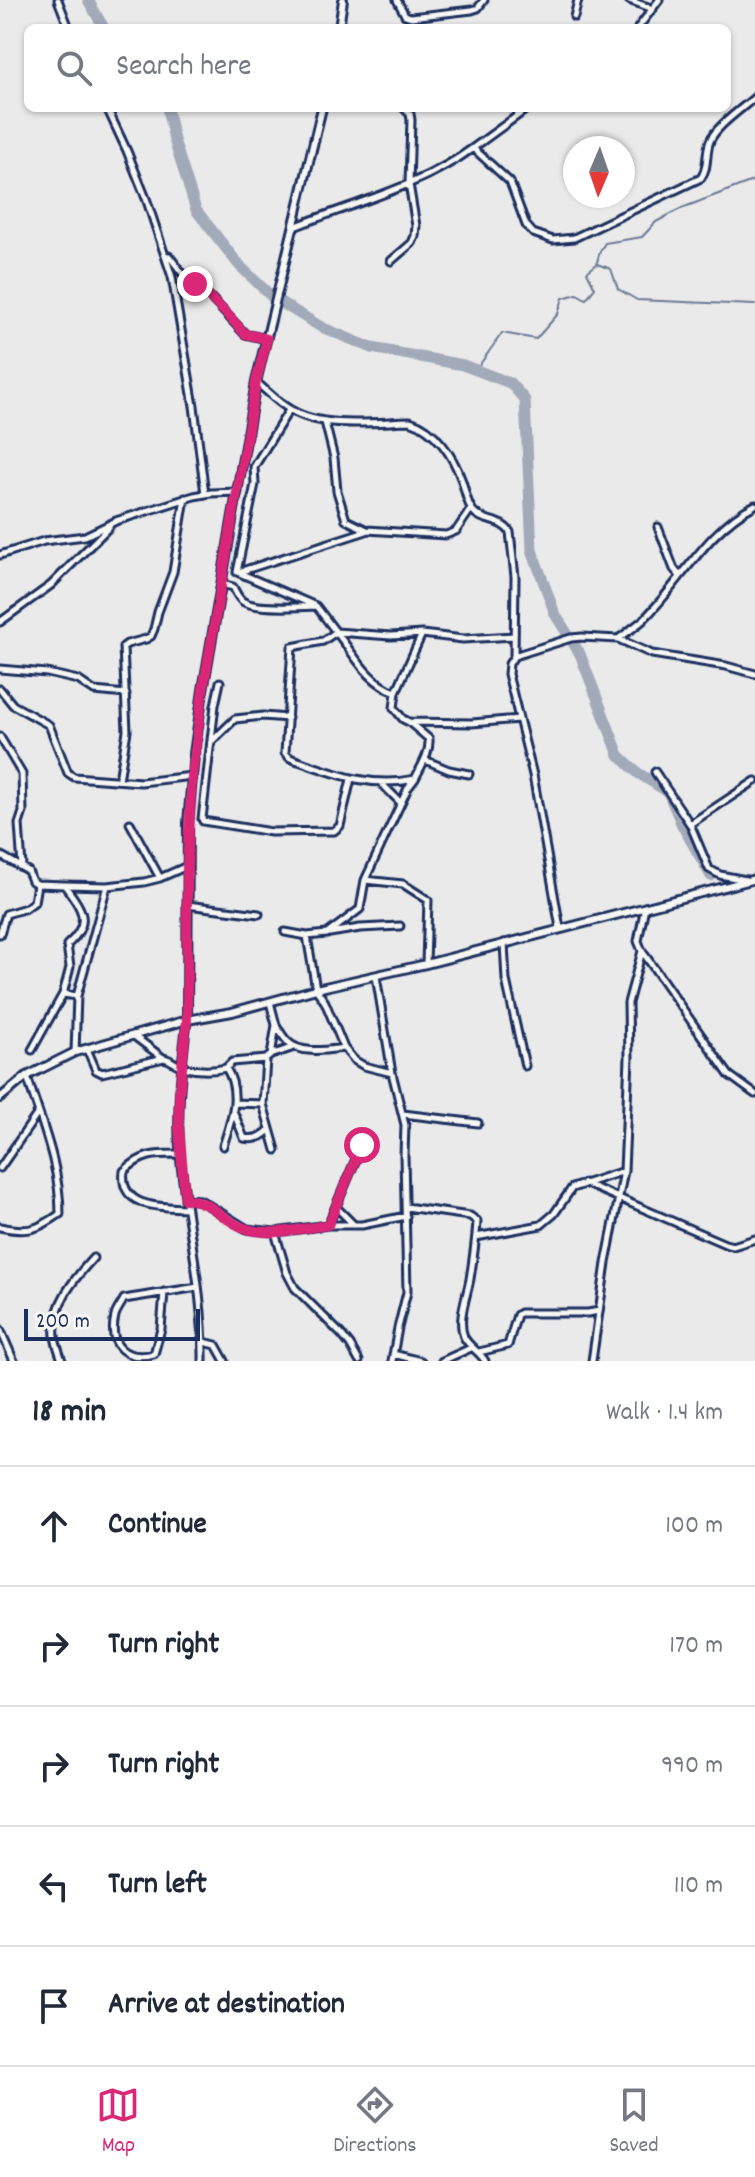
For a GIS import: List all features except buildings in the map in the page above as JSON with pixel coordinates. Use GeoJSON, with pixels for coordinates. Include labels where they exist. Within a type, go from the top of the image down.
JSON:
{"type":"FeatureCollection","features":[{"type":"Feature","properties":{"kind":"street"},"geometry":{"type":"LineString","coordinates":[[58,0],[67,24]]}},
{"type":"Feature","properties":{"kind":"street"},"geometry":{"type":"LineString","coordinates":[[340,24],[343,0]]}},
{"type":"Feature","properties":{"kind":"street"},"geometry":{"type":"LineString","coordinates":[[397,0],[405,15],[411,17],[472,10],[484,0]]}},
{"type":"Feature","properties":{"kind":"street"},"geometry":{"type":"LineString","coordinates":[[574,17],[578,0]]}},
{"type":"Feature","properties":{"kind":"street"},"geometry":{"type":"LineString","coordinates":[[629,0],[653,9]]}},
{"type":"Feature","properties":{"kind":"street"},"geometry":{"type":"LineString","coordinates":[[641,24],[659,0]]}},
{"type":"Feature","properties":{"kind":"street"},"geometry":{"type":"LineString","coordinates":[[473,148],[510,182],[526,225],[533,233],[553,240],[565,240],[701,178],[713,134],[755,97]]}},
{"type":"Feature","properties":{"kind":"street"},"geometry":{"type":"LineString","coordinates":[[109,112],[144,192],[169,267],[194,406],[205,494]]}},
{"type":"Feature","properties":{"kind":"street"},"geometry":{"type":"LineString","coordinates":[[203,1361],[198,1287],[180,1154],[179,1095],[187,1020],[187,866],[193,774],[203,690],[256,382],[321,112]]}},
{"type":"Feature","properties":{"kind":"street"},"geometry":{"type":"LineString","coordinates":[[391,261],[412,243],[415,236],[409,184],[411,120],[408,112]]}},
{"type":"Feature","properties":{"kind":"street"},"geometry":{"type":"LineString","coordinates":[[294,227],[442,170],[522,112]]}},
{"type":"Feature","properties":{"kind":"street"},"geometry":{"type":"LineString","coordinates":[[160,241],[177,268],[245,334],[267,339]]}},
{"type":"Feature","properties":{"kind":"street"},"geometry":{"type":"LineString","coordinates":[[256,382],[289,410],[325,422],[410,421],[421,425],[432,432],[449,454],[463,482],[471,509],[486,520],[503,524],[510,532],[515,577],[514,656],[508,674],[533,775],[560,928]]}},
{"type":"Feature","properties":{"kind":"street"},"geometry":{"type":"LineString","coordinates":[[237,572],[255,484],[254,467],[289,410]]}},
{"type":"Feature","properties":{"kind":"street"},"geometry":{"type":"LineString","coordinates":[[325,422],[344,517],[367,530]]}},
{"type":"Feature","properties":{"kind":"street"},"geometry":{"type":"LineString","coordinates":[[0,555],[44,541],[85,536],[116,521],[185,498],[238,492]]}},
{"type":"Feature","properties":{"kind":"street"},"geometry":{"type":"LineString","coordinates":[[119,780],[126,743],[123,647],[146,639],[154,629],[173,572],[185,498]]}},
{"type":"Feature","properties":{"kind":"street"},"geometry":{"type":"LineString","coordinates":[[618,639],[642,620],[733,519],[754,508]]}},
{"type":"Feature","properties":{"kind":"street"},"geometry":{"type":"LineString","coordinates":[[237,572],[367,530],[446,535],[456,531],[471,509]]}},
{"type":"Feature","properties":{"kind":"street"},"geometry":{"type":"LineString","coordinates":[[0,622],[51,585],[116,521]]}},
{"type":"Feature","properties":{"kind":"street"},"geometry":{"type":"LineString","coordinates":[[658,527],[674,569],[680,576]]}},
{"type":"Feature","properties":{"kind":"street"},"geometry":{"type":"LineString","coordinates":[[237,572],[316,606],[370,677],[382,687],[396,692]]}},
{"type":"Feature","properties":{"kind":"street"},"geometry":{"type":"LineString","coordinates":[[222,584],[233,587],[240,600],[248,604],[316,606]]}},
{"type":"Feature","properties":{"kind":"street"},"geometry":{"type":"LineString","coordinates":[[415,779],[380,782],[351,779],[286,757],[292,647],[323,641],[336,632],[391,636],[422,634],[463,639],[514,636]]}},
{"type":"Feature","properties":{"kind":"street"},"geometry":{"type":"LineString","coordinates":[[327,934],[360,909],[365,880],[425,760],[429,739],[394,708],[396,692],[422,634]]}},
{"type":"Feature","properties":{"kind":"street"},"geometry":{"type":"LineString","coordinates":[[514,656],[571,638],[618,639],[652,654],[755,674]]}},
{"type":"Feature","properties":{"kind":"street"},"geometry":{"type":"LineString","coordinates":[[0,669],[47,673],[78,680],[94,691],[126,694]]}},
{"type":"Feature","properties":{"kind":"street"},"geometry":{"type":"LineString","coordinates":[[220,682],[203,821],[271,832],[337,830],[351,779]]}},
{"type":"Feature","properties":{"kind":"street"},"geometry":{"type":"LineString","coordinates":[[0,689],[13,705],[49,725],[68,773],[82,779],[141,782],[207,772]]}},
{"type":"Feature","properties":{"kind":"street"},"geometry":{"type":"LineString","coordinates":[[211,742],[235,719],[263,716],[288,718]]}},
{"type":"Feature","properties":{"kind":"street"},"geometry":{"type":"LineString","coordinates":[[409,722],[472,723],[519,719]]}},
{"type":"Feature","properties":{"kind":"street"},"geometry":{"type":"LineString","coordinates":[[0,737],[22,774],[23,812],[19,824],[22,867]]}},
{"type":"Feature","properties":{"kind":"street"},"geometry":{"type":"LineString","coordinates":[[425,760],[469,774]]}},
{"type":"Feature","properties":{"kind":"street"},"geometry":{"type":"LineString","coordinates":[[655,772],[690,824],[709,869],[720,875],[746,880]]}},
{"type":"Feature","properties":{"kind":"street"},"geometry":{"type":"LineString","coordinates":[[690,824],[755,781]]}},
{"type":"Feature","properties":{"kind":"street"},"geometry":{"type":"LineString","coordinates":[[380,782],[401,803]]}},
{"type":"Feature","properties":{"kind":"street"},"geometry":{"type":"LineString","coordinates":[[130,823],[160,878]]}},
{"type":"Feature","properties":{"kind":"street"},"geometry":{"type":"LineString","coordinates":[[0,855],[28,871],[32,881],[37,884],[107,886],[160,878],[187,866]]}},
{"type":"Feature","properties":{"kind":"street"},"geometry":{"type":"LineString","coordinates":[[0,1098],[27,1076],[75,1052],[187,1020],[426,964],[755,879]]}},
{"type":"Feature","properties":{"kind":"street"},"geometry":{"type":"LineString","coordinates":[[365,880],[403,884],[428,900],[426,964]]}},
{"type":"Feature","properties":{"kind":"street"},"geometry":{"type":"LineString","coordinates":[[0,934],[6,914],[34,902],[37,884]]}},
{"type":"Feature","properties":{"kind":"street"},"geometry":{"type":"LineString","coordinates":[[32,1050],[63,994],[70,967],[67,945],[80,933],[83,925],[76,901],[65,885]]}},
{"type":"Feature","properties":{"kind":"street"},"geometry":{"type":"LineString","coordinates":[[75,1052],[77,996],[107,886]]}},
{"type":"Feature","properties":{"kind":"street"},"geometry":{"type":"LineString","coordinates":[[187,905],[259,914]]}},
{"type":"Feature","properties":{"kind":"street"},"geometry":{"type":"LineString","coordinates":[[645,907],[638,941],[642,951],[729,1075],[755,1094]]}},
{"type":"Feature","properties":{"kind":"street"},"geometry":{"type":"LineString","coordinates":[[285,932],[307,936],[400,926]]}},
{"type":"Feature","properties":{"kind":"street"},"geometry":{"type":"LineString","coordinates":[[307,936],[316,989],[325,1002],[344,1048],[364,1066],[392,1073]]}},
{"type":"Feature","properties":{"kind":"street"},"geometry":{"type":"LineString","coordinates":[[504,943],[506,980],[525,1066]]}},
{"type":"Feature","properties":{"kind":"street"},"geometry":{"type":"LineString","coordinates":[[592,1361],[624,1171],[629,1073],[628,1003],[642,951]]}},
{"type":"Feature","properties":{"kind":"street"},"geometry":{"type":"LineString","coordinates":[[376,976],[392,1073],[405,1125],[407,1292],[392,1358],[421,1361]]}},
{"type":"Feature","properties":{"kind":"street"},"geometry":{"type":"LineString","coordinates":[[63,994],[77,996]]}},
{"type":"Feature","properties":{"kind":"street"},"geometry":{"type":"LineString","coordinates":[[270,1002],[276,1025],[288,1044],[313,1051],[344,1048]]}},
{"type":"Feature","properties":{"kind":"street"},"geometry":{"type":"LineString","coordinates":[[276,1025],[268,1057],[263,1104],[276,1150]]}},
{"type":"Feature","properties":{"kind":"street"},"geometry":{"type":"LineString","coordinates":[[134,1036],[164,1058]]}},
{"type":"Feature","properties":{"kind":"street"},"geometry":{"type":"LineString","coordinates":[[87,1049],[96,1070],[102,1073],[164,1058],[182,1067],[212,1071],[226,1068],[232,1062],[268,1057],[295,1047]]}},
{"type":"Feature","properties":{"kind":"street"},"geometry":{"type":"LineString","coordinates":[[223,1146],[235,1103],[232,1080],[226,1068]]}},
{"type":"Feature","properties":{"kind":"street"},"geometry":{"type":"LineString","coordinates":[[0,1227],[31,1231],[60,1214],[51,1148],[27,1076]]}},
{"type":"Feature","properties":{"kind":"street"},"geometry":{"type":"LineString","coordinates":[[235,1103],[263,1104]]}},
{"type":"Feature","properties":{"kind":"street"},"geometry":{"type":"LineString","coordinates":[[0,1168],[39,1112]]}},
{"type":"Feature","properties":{"kind":"street"},"geometry":{"type":"LineString","coordinates":[[234,1113],[244,1138],[256,1138],[271,1128]]}},
{"type":"Feature","properties":{"kind":"street"},"geometry":{"type":"LineString","coordinates":[[403,1114],[478,1123]]}},
{"type":"Feature","properties":{"kind":"street"},"geometry":{"type":"LineString","coordinates":[[328,1225],[362,1145]]}},
{"type":"Feature","properties":{"kind":"street"},"geometry":{"type":"LineString","coordinates":[[180,1154],[142,1157],[124,1171],[123,1184],[126,1191],[146,1204],[186,1208]]}},
{"type":"Feature","properties":{"kind":"street"},"geometry":{"type":"LineString","coordinates":[[476,1237],[541,1225],[547,1222],[568,1192],[578,1184],[624,1171]]}},
{"type":"Feature","properties":{"kind":"street"},"geometry":{"type":"LineString","coordinates":[[584,1183],[725,1244],[733,1246],[755,1239]]}},
{"type":"Feature","properties":{"kind":"street"},"geometry":{"type":"LineString","coordinates":[[185,1199],[200,1200],[247,1229],[275,1232],[355,1225],[406,1216]]}},
{"type":"Feature","properties":{"kind":"street"},"geometry":{"type":"LineString","coordinates":[[406,1207],[470,1216],[477,1221],[462,1326],[471,1348],[479,1352],[485,1361]]}},
{"type":"Feature","properties":{"kind":"street"},"geometry":{"type":"LineString","coordinates":[[337,1208],[355,1225]]}},
{"type":"Feature","properties":{"kind":"street"},"geometry":{"type":"LineString","coordinates":[[275,1232],[287,1273],[295,1288],[341,1334],[359,1361]]}},
{"type":"Feature","properties":{"kind":"street"},"geometry":{"type":"LineString","coordinates":[[62,1361],[55,1336],[59,1309],[66,1289],[93,1258]]}},
{"type":"Feature","properties":{"kind":"street"},"geometry":{"type":"LineString","coordinates":[[164,1292],[161,1329],[154,1354],[138,1359],[123,1353],[113,1336],[115,1315],[124,1299],[164,1292],[198,1287]]}},
{"type":"Feature","properties":{"kind":"street"},"geometry":{"type":"LineString","coordinates":[[479,1352],[508,1345],[520,1313],[599,1311]]}},
{"type":"Feature","properties":{"kind":"street"},"geometry":{"type":"LineString","coordinates":[[0,1329],[14,1361]]}},
{"type":"Feature","properties":{"kind":"street"},"geometry":{"type":"LineString","coordinates":[[204,1342],[216,1345],[225,1361]]}},
{"type":"Feature","properties":{"kind":"street"},"geometry":{"type":"LineString","coordinates":[[442,1361],[471,1348]]}},
{"type":"Feature","properties":{"kind":"waterway"},"geometry":{"type":"LineString","coordinates":[[88,0],[102,24]]}},
{"type":"Feature","properties":{"kind":"waterway"},"geometry":{"type":"LineString","coordinates":[[168,112],[196,210],[239,265],[272,297],[321,327],[372,348],[463,365],[510,383],[525,400],[532,550],[555,614],[580,654],[619,755],[638,773],[668,792],[682,825],[711,876]]}},
{"type":"Feature","properties":{"kind":"waterway"},"geometry":{"type":"LineString","coordinates":[[597,262],[605,243],[642,237],[656,222],[682,208],[755,180]]}},
{"type":"Feature","properties":{"kind":"waterway"},"geometry":{"type":"LineString","coordinates":[[476,370],[502,333],[536,339],[558,314],[563,298],[577,294],[586,299],[595,288],[587,272],[597,264],[611,269],[618,289],[637,300],[755,305]]}},
{"type":"Feature","properties":{"kind":"route"},"geometry":{"type":"LineString","coordinates":[[195,284],[245,334],[267,339],[256,382],[194,754],[188,823],[187,1020],[179,1095],[185,1199],[200,1200],[247,1229],[275,1232],[328,1225],[362,1145]]}}]}
